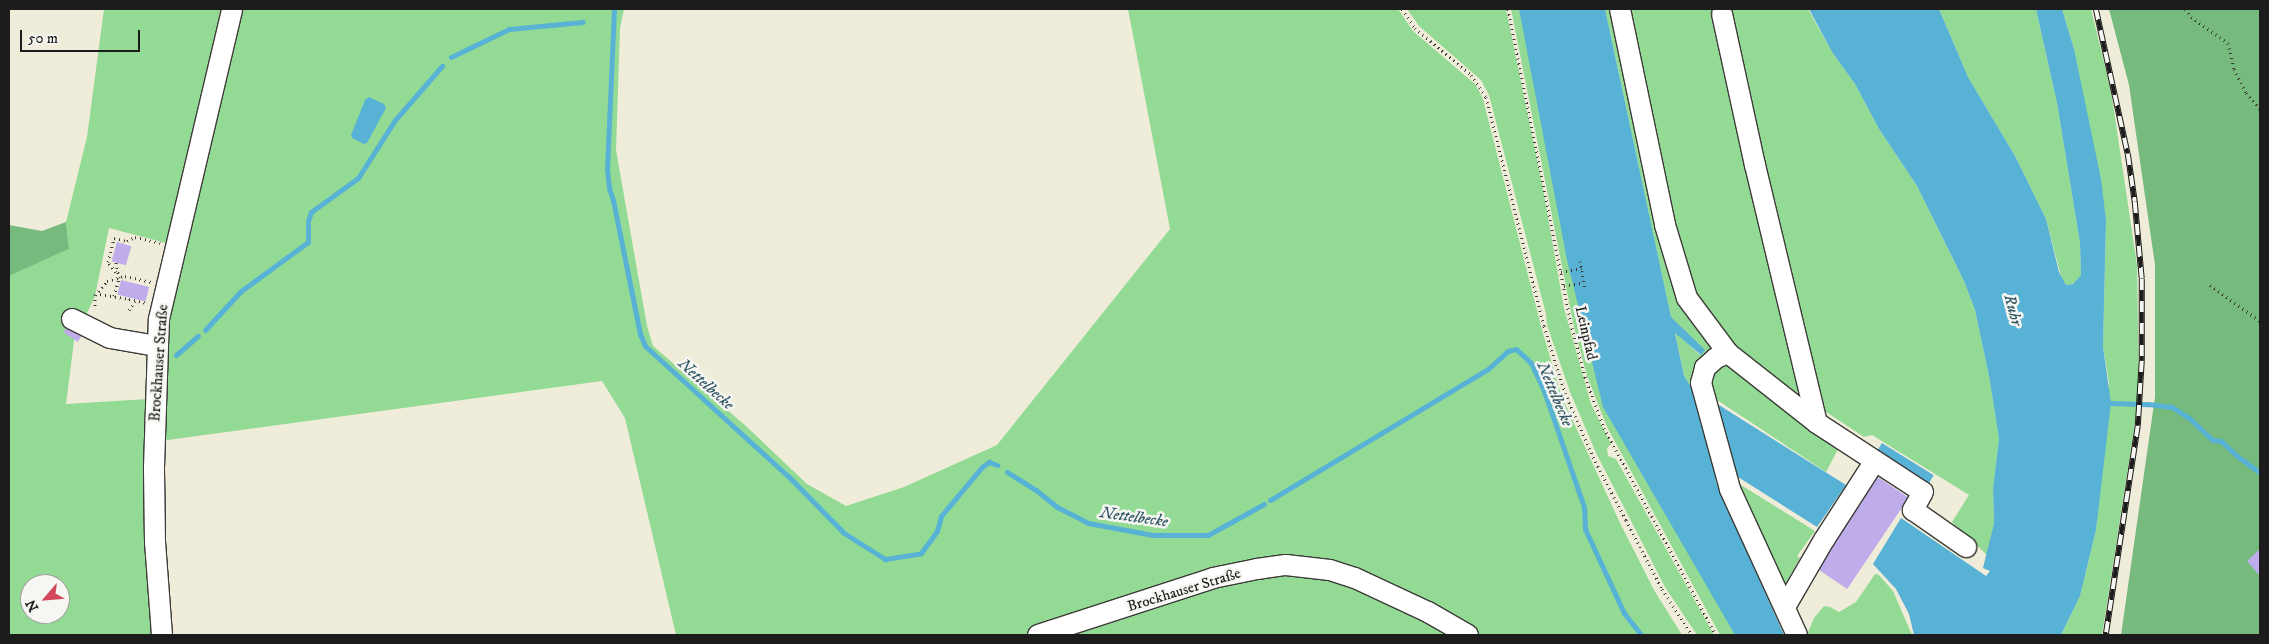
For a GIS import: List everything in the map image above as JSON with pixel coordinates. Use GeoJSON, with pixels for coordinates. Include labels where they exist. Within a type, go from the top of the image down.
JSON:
{"type":"FeatureCollection","features":[{"type":"Feature","properties":{"kind":"street","name":"Brockhauser Straße"},"geometry":{"type":"LineString","coordinates":[[162,635],[155,542],[154,467],[159,319],[232,9]]}},
{"type":"Feature","properties":{"kind":"street"},"geometry":{"type":"LineString","coordinates":[[1620,9],[1665,225],[1687,298],[1728,353],[1817,423],[1923,492],[1913,510],[1966,547]]}},
{"type":"Feature","properties":{"kind":"street"},"geometry":{"type":"LineString","coordinates":[[1722,14],[1755,165],[1817,423]]}},
{"type":"Feature","properties":{"kind":"street"},"geometry":{"type":"LineString","coordinates":[[72,319],[110,338],[157,346]]}},
{"type":"Feature","properties":{"kind":"street"},"geometry":{"type":"LineString","coordinates":[[1728,353],[1711,361],[1706,368],[1702,388],[1728,481],[1797,635]]}},
{"type":"Feature","properties":{"kind":"street"},"geometry":{"type":"LineString","coordinates":[[1785,607],[1824,540],[1875,461]]}},
{"type":"Feature","properties":{"kind":"street","name":"Brockhauser Straße"},"geometry":{"type":"LineString","coordinates":[[1038,635],[1213,578],[1286,565],[1330,570],[1355,578],[1428,612],[1468,635]]}},
{"type":"Feature","properties":{"kind":"path"},"geometry":{"type":"LineString","coordinates":[[1402,9],[1416,28],[1472,75],[1483,90],[1492,117],[1553,360],[1565,393],[1593,457],[1662,589],[1692,635]]}},
{"type":"Feature","properties":{"kind":"path","name":"Leinpfad"},"geometry":{"type":"LineString","coordinates":[[1508,9],[1561,272],[1585,377],[1604,428],[1716,635]]}},
{"type":"Feature","properties":{"kind":"path"},"geometry":{"type":"LineString","coordinates":[[2185,9],[2191,17],[2228,43],[2234,69],[2246,93],[2260,109]]}},
{"type":"Feature","properties":{"kind":"path"},"geometry":{"type":"LineString","coordinates":[[114,296],[119,278],[108,262],[114,238],[127,241],[135,237],[175,246]]}},
{"type":"Feature","properties":{"kind":"path"},"geometry":{"type":"LineString","coordinates":[[1580,261],[1585,289]]}},
{"type":"Feature","properties":{"kind":"path"},"geometry":{"type":"LineString","coordinates":[[116,262],[116,272]]}},
{"type":"Feature","properties":{"kind":"path"},"geometry":{"type":"LineString","coordinates":[[1561,272],[1582,268]]}},
{"type":"Feature","properties":{"kind":"path"},"geometry":{"type":"LineString","coordinates":[[95,306],[95,296],[101,286],[107,281],[125,276],[166,286]]}},
{"type":"Feature","properties":{"kind":"path"},"geometry":{"type":"LineString","coordinates":[[1564,286],[1584,282]]}},
{"type":"Feature","properties":{"kind":"path"},"geometry":{"type":"LineString","coordinates":[[2210,285],[2260,320]]}},
{"type":"Feature","properties":{"kind":"path"},"geometry":{"type":"LineString","coordinates":[[100,294],[129,299]]}},
{"type":"Feature","properties":{"kind":"path"},"geometry":{"type":"LineString","coordinates":[[129,310],[135,300]]}},
{"type":"Feature","properties":{"kind":"green space"},"geometry":{"type":"Polygon","coordinates":[[[104,9],[221,9],[166,243],[109,228],[95,296],[74,341],[66,404],[148,399],[156,635],[9,635],[9,279],[10,275],[69,249],[66,222],[87,137],[104,9]]]}},
{"type":"Feature","properties":{"kind":"green space"},"geometry":{"type":"Polygon","coordinates":[[[237,9],[624,9],[620,28],[616,150],[647,326],[653,346],[747,427],[807,484],[846,506],[904,487],[997,445],[1170,229],[1128,9],[1398,9],[1413,31],[1476,85],[1483,99],[1541,326],[1561,395],[1620,523],[1654,590],[1682,635],[1477,635],[1329,565],[1133,601],[1025,635],[676,635],[625,418],[602,381],[160,441],[164,333],[237,9]]]}},
{"type":"Feature","properties":{"kind":"green space"},"geometry":{"type":"Polygon","coordinates":[[[1407,9],[1506,9],[1543,189],[1564,308],[1591,404],[1611,444],[1607,448],[1608,456],[1616,459],[1714,635],[1697,635],[1665,587],[1597,455],[1570,392],[1547,325],[1546,314],[1489,95],[1481,80],[1419,26],[1407,9]]]}},
{"type":"Feature","properties":{"kind":"green space"},"geometry":{"type":"Polygon","coordinates":[[[1511,9],[1519,9],[1735,635],[1720,635],[1607,427],[1587,376],[1574,327],[1511,9]]]}},
{"type":"Feature","properties":{"kind":"green space"},"geometry":{"type":"Polygon","coordinates":[[[1605,9],[1808,9],[1832,52],[1855,84],[1879,129],[1917,186],[1964,281],[1975,310],[1989,376],[1999,439],[1993,488],[1994,523],[1987,555],[1952,522],[1969,495],[1872,435],[1864,437],[1817,406],[1800,404],[1731,346],[1697,392],[1692,388],[1684,376],[1675,332],[1700,355],[1704,350],[1671,318],[1605,9]]]}},
{"type":"Feature","properties":{"kind":"green space"},"geometry":{"type":"Polygon","coordinates":[[[1939,9],[2036,9],[2057,103],[2080,243],[2081,275],[2073,284],[2066,285],[2062,280],[2046,219],[2015,156],[1968,77],[1939,9]]]}},
{"type":"Feature","properties":{"kind":"green space"},"geometry":{"type":"Polygon","coordinates":[[[2062,9],[2091,9],[2111,91],[2137,265],[2139,397],[2102,635],[2061,635],[2080,596],[2096,530],[2109,383],[2103,347],[2106,220],[2074,49],[2062,9]]]}},
{"type":"Feature","properties":{"kind":"green space"},"geometry":{"type":"Polygon","coordinates":[[[2109,9],[2260,9],[2260,635],[2121,635],[2155,397],[2155,265],[2129,85],[2109,9]]]}},
{"type":"Feature","properties":{"kind":"green space"},"geometry":{"type":"Polygon","coordinates":[[[66,222],[69,249],[11,275],[9,279],[9,225],[42,231],[66,222]]]}},
{"type":"Feature","properties":{"kind":"green space"},"geometry":{"type":"Polygon","coordinates":[[[1731,359],[1838,449],[1826,472],[1708,394],[1710,369],[1731,359]]]}},
{"type":"Feature","properties":{"kind":"green space"},"geometry":{"type":"Polygon","coordinates":[[[1733,480],[1815,531],[1797,556],[1800,558],[1780,593],[1733,480]]]}},
{"type":"Feature","properties":{"kind":"green space"},"geometry":{"type":"Polygon","coordinates":[[[1258,573],[1329,574],[1460,635],[1054,635],[1258,573]]]}},
{"type":"Feature","properties":{"kind":"green space"},"geometry":{"type":"Polygon","coordinates":[[[1875,574],[1879,575],[1893,591],[1912,635],[1807,635],[1814,618],[1824,606],[1839,612],[1856,602],[1875,574]]]}},
{"type":"Feature","properties":{"kind":"water"},"geometry":{"type":"Polygon","coordinates":[[[1519,9],[1605,9],[1671,317],[1705,350],[1701,355],[1675,333],[1684,376],[1692,388],[1846,485],[1817,527],[1730,472],[1714,470],[1716,482],[1784,635],[1735,635],[1603,407],[1567,260],[1519,9]]]}},
{"type":"Feature","properties":{"kind":"water","name":"Ruhr"},"geometry":{"type":"Polygon","coordinates":[[[1809,9],[1939,9],[1968,77],[2015,156],[2046,219],[2059,272],[2066,285],[2073,284],[2081,275],[2080,243],[2057,103],[2036,9],[2062,9],[2074,49],[2101,179],[2106,220],[2103,347],[2111,403],[2096,530],[2080,596],[2061,635],[1914,635],[1909,614],[1896,589],[1873,564],[1901,518],[1986,576],[1990,571],[1983,568],[1994,523],[1993,488],[1999,439],[1989,376],[1975,310],[1964,281],[1917,186],[1879,129],[1855,84],[1832,52],[1809,9]]]}},
{"type":"Feature","properties":{"kind":"water"},"geometry":{"type":"Polygon","coordinates":[[[369,97],[384,104],[386,108],[367,143],[364,144],[352,138],[351,135],[365,100],[369,97]]]}},
{"type":"Feature","properties":{"kind":"water"},"geometry":{"type":"Polygon","coordinates":[[[1882,443],[1934,475],[1927,486],[1876,453],[1882,443]]]}},
{"type":"Feature","properties":{"kind":"building"},"geometry":{"type":"Polygon","coordinates":[[[117,242],[131,246],[126,265],[111,261],[117,242]]]}},
{"type":"Feature","properties":{"kind":"building"},"geometry":{"type":"Polygon","coordinates":[[[121,280],[149,287],[146,302],[117,295],[121,280]]]}},
{"type":"Feature","properties":{"kind":"building"},"geometry":{"type":"Polygon","coordinates":[[[69,324],[83,333],[78,342],[64,332],[69,324]]]}},
{"type":"Feature","properties":{"kind":"building"},"geometry":{"type":"Polygon","coordinates":[[[1878,477],[1909,498],[1847,589],[1816,568],[1878,477]]]}},
{"type":"Feature","properties":{"kind":"building"},"geometry":{"type":"Polygon","coordinates":[[[2260,549],[2260,576],[2247,561],[2260,549]]]}},
{"type":"Feature","properties":{"kind":"waterway","name":"Nettelbecke"},"geometry":{"type":"LineString","coordinates":[[614,9],[607,169],[609,188],[640,334],[645,346],[789,477],[844,533],[885,559],[921,553],[937,531],[941,516],[982,467],[989,462],[997,465]]}},
{"type":"Feature","properties":{"kind":"waterway"},"geometry":{"type":"LineString","coordinates":[[451,57],[509,29],[583,22]]}},
{"type":"Feature","properties":{"kind":"waterway"},"geometry":{"type":"LineString","coordinates":[[205,330],[241,291],[308,242],[308,221],[311,212],[358,178],[395,120],[442,66]]}},
{"type":"Feature","properties":{"kind":"waterway"},"geometry":{"type":"LineString","coordinates":[[176,355],[198,336]]}},
{"type":"Feature","properties":{"kind":"waterway","name":"Nettelbecke"},"geometry":{"type":"LineString","coordinates":[[1270,500],[1488,369],[1508,351],[1516,349],[1531,363],[1544,391],[1584,507],[1585,529],[1624,613],[1641,635]]}},
{"type":"Feature","properties":{"kind":"waterway"},"geometry":{"type":"LineString","coordinates":[[2111,403],[2172,407],[2189,418],[2213,440],[2221,441],[2260,473]]}},
{"type":"Feature","properties":{"kind":"waterway","name":"Nettelbecke"},"geometry":{"type":"LineString","coordinates":[[1007,472],[1036,490],[1057,507],[1088,523],[1153,535],[1208,535],[1264,504]]}},
{"type":"Feature","properties":{"kind":"railway"},"geometry":{"type":"LineString","coordinates":[[2096,9],[2128,154],[2135,202],[2142,279],[2142,361],[2138,426],[2106,635]]}}]}
